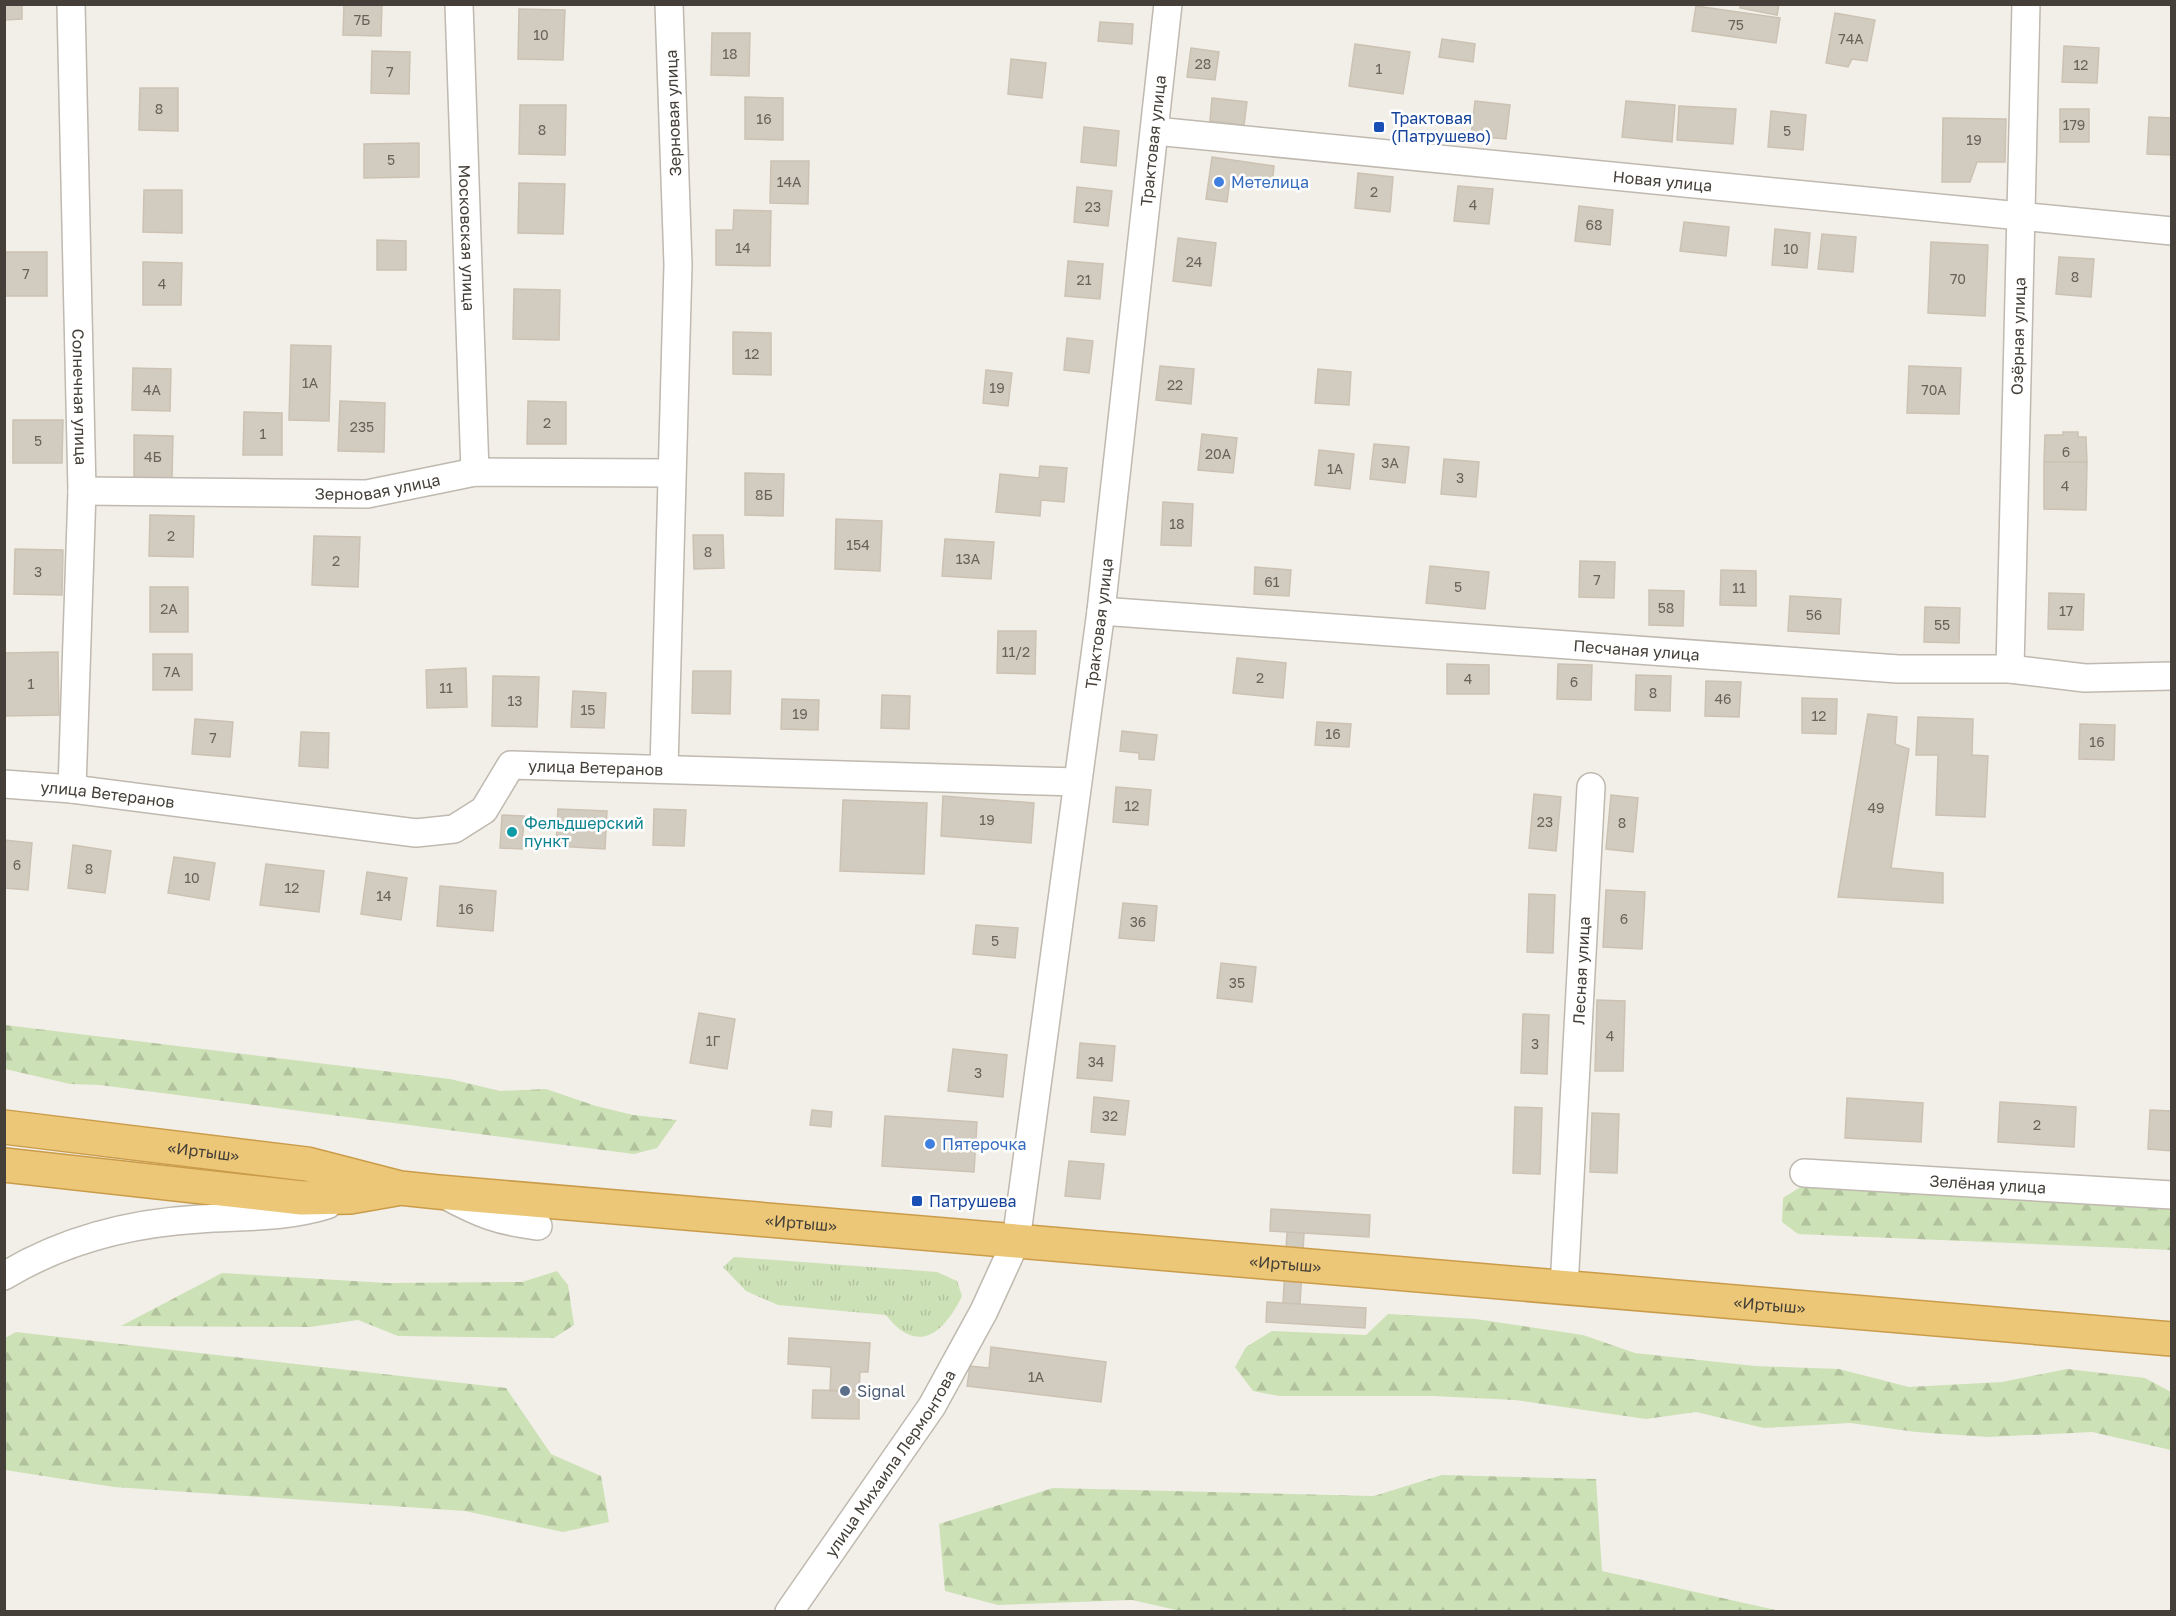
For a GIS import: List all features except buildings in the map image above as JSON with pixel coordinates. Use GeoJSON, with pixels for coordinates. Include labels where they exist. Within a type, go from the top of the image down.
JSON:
{"type":"FeatureCollection","features":[{"type":"Feature","properties":{"kind":"highway","name":"«Иртыш»"},"geometry":{"type":"LineString","coordinates":[[4,1126],[307,1164],[400,1188],[438,1192],[2172,1339]]}},
{"type":"Feature","properties":{"kind":"highway","name":"«Иртыш»"},"geometry":{"type":"LineString","coordinates":[[4,1165],[302,1198],[350,1197],[400,1188]]}},
{"type":"Feature","properties":{"kind":"street","name":"Солнечная улица"},"geometry":{"type":"LineString","coordinates":[[70,4],[82,491],[72,789]]}},
{"type":"Feature","properties":{"kind":"street","name":"Московская улица"},"geometry":{"type":"LineString","coordinates":[[459,4],[475,472]]}},
{"type":"Feature","properties":{"kind":"street","name":"Зерновая улица"},"geometry":{"type":"LineString","coordinates":[[664,768],[678,265],[669,4]]}},
{"type":"Feature","properties":{"kind":"street","name":"Трактовая улица"},"geometry":{"type":"LineString","coordinates":[[1016,1241],[1101,611],[1168,4]]}},
{"type":"Feature","properties":{"kind":"street","name":"Озёрная улица"},"geometry":{"type":"LineString","coordinates":[[2010,669],[2023,215],[2026,4]]}},
{"type":"Feature","properties":{"kind":"street","name":"Новая улица"},"geometry":{"type":"LineString","coordinates":[[1155,131],[2172,231]]}},
{"type":"Feature","properties":{"kind":"street","name":"Зерновая улица"},"geometry":{"type":"LineString","coordinates":[[82,491],[367,494],[475,472],[671,473]]}},
{"type":"Feature","properties":{"kind":"street","name":"Песчаная улица"},"geometry":{"type":"LineString","coordinates":[[1101,611],[1898,669],[2010,669],[2085,678],[2172,676]]}},
{"type":"Feature","properties":{"kind":"street","name":"улица Ветеранов"},"geometry":{"type":"LineString","coordinates":[[4,784],[72,789],[416,833],[454,829],[484,810],[511,765],[1077,782]]}},
{"type":"Feature","properties":{"kind":"street","name":"Лесная улица"},"geometry":{"type":"LineString","coordinates":[[1564,1288],[1591,787]]}},
{"type":"Feature","properties":{"kind":"street"},"geometry":{"type":"LineString","coordinates":[[4,1120],[39,1130]]}},
{"type":"Feature","properties":{"kind":"street","name":"Зелёная улица"},"geometry":{"type":"LineString","coordinates":[[1804,1173],[2172,1195]]}},
{"type":"Feature","properties":{"kind":"street"},"geometry":{"type":"LineString","coordinates":[[438,1192],[484,1216],[503,1222],[538,1226]]}},
{"type":"Feature","properties":{"kind":"street"},"geometry":{"type":"LineString","coordinates":[[4,1276],[77,1240],[140,1224],[300,1213],[350,1197]]}},
{"type":"Feature","properties":{"kind":"street","name":"улица Михаила Лермонтова"},"geometry":{"type":"LineString","coordinates":[[789,1611],[932,1406],[984,1311],[1016,1241]]}},
{"type":"Feature","properties":{"kind":"green space"},"geometry":{"type":"Polygon","coordinates":[[[5,1025],[450,1079],[500,1091],[546,1089],[596,1106],[633,1115],[677,1120],[657,1148],[634,1154],[100,1085],[70,1084],[5,1069],[5,1025]]]}},
{"type":"Feature","properties":{"kind":"green space"},"geometry":{"type":"Polygon","coordinates":[[[1802,1186],[2171,1204],[2171,1250],[1798,1234],[1782,1222],[1783,1198],[1802,1186]]]}},
{"type":"Feature","properties":{"kind":"green space"},"geometry":{"type":"Polygon","coordinates":[[[734,1257],[937,1272],[957,1281],[962,1296],[955,1310],[938,1330],[919,1337],[908,1334],[897,1327],[886,1315],[778,1305],[746,1291],[723,1267],[734,1257]]]}},
{"type":"Feature","properties":{"kind":"green space"},"geometry":{"type":"Polygon","coordinates":[[[557,1271],[568,1285],[574,1325],[554,1338],[398,1336],[358,1320],[310,1327],[121,1326],[222,1273],[387,1283],[522,1282],[557,1271]]]}},
{"type":"Feature","properties":{"kind":"green space"},"geometry":{"type":"Polygon","coordinates":[[[1388,1314],[1476,1319],[1583,1335],[1635,1353],[1755,1366],[1839,1369],[1909,1387],[2002,1382],[2067,1369],[2145,1378],[2171,1392],[2171,1450],[2092,1432],[1988,1437],[1916,1432],[1850,1423],[1764,1428],[1696,1412],[1646,1419],[1515,1400],[1433,1396],[1279,1396],[1253,1391],[1235,1367],[1246,1347],[1272,1331],[1366,1335],[1388,1314]]]}},
{"type":"Feature","properties":{"kind":"green space"},"geometry":{"type":"Polygon","coordinates":[[[16,1332],[506,1388],[551,1454],[601,1476],[609,1522],[563,1532],[465,1511],[114,1487],[5,1470],[5,1338],[16,1332]]]}},
{"type":"Feature","properties":{"kind":"green space"},"geometry":{"type":"Polygon","coordinates":[[[1442,1475],[1596,1479],[1602,1571],[1780,1611],[1185,1612],[1132,1600],[998,1605],[945,1591],[939,1524],[1053,1488],[1374,1496],[1442,1475]]]}},
{"type":"Feature","properties":{"kind":"place","name":"Трактовая (Патрушево)"},"geometry":{"type":"Point","coordinates":[1379,127]}},
{"type":"Feature","properties":{"kind":"place","name":"Метелица"},"geometry":{"type":"Point","coordinates":[1219,182]}},
{"type":"Feature","properties":{"kind":"place","name":"Фельдшерский пункт"},"geometry":{"type":"Point","coordinates":[512,832]}},
{"type":"Feature","properties":{"kind":"place","name":"Пятерочка"},"geometry":{"type":"Point","coordinates":[930,1144]}},
{"type":"Feature","properties":{"kind":"place","name":"Патрушева"},"geometry":{"type":"Point","coordinates":[917,1201]}},
{"type":"Feature","properties":{"kind":"place","name":"Signal"},"geometry":{"type":"Point","coordinates":[845,1391]}}]}
